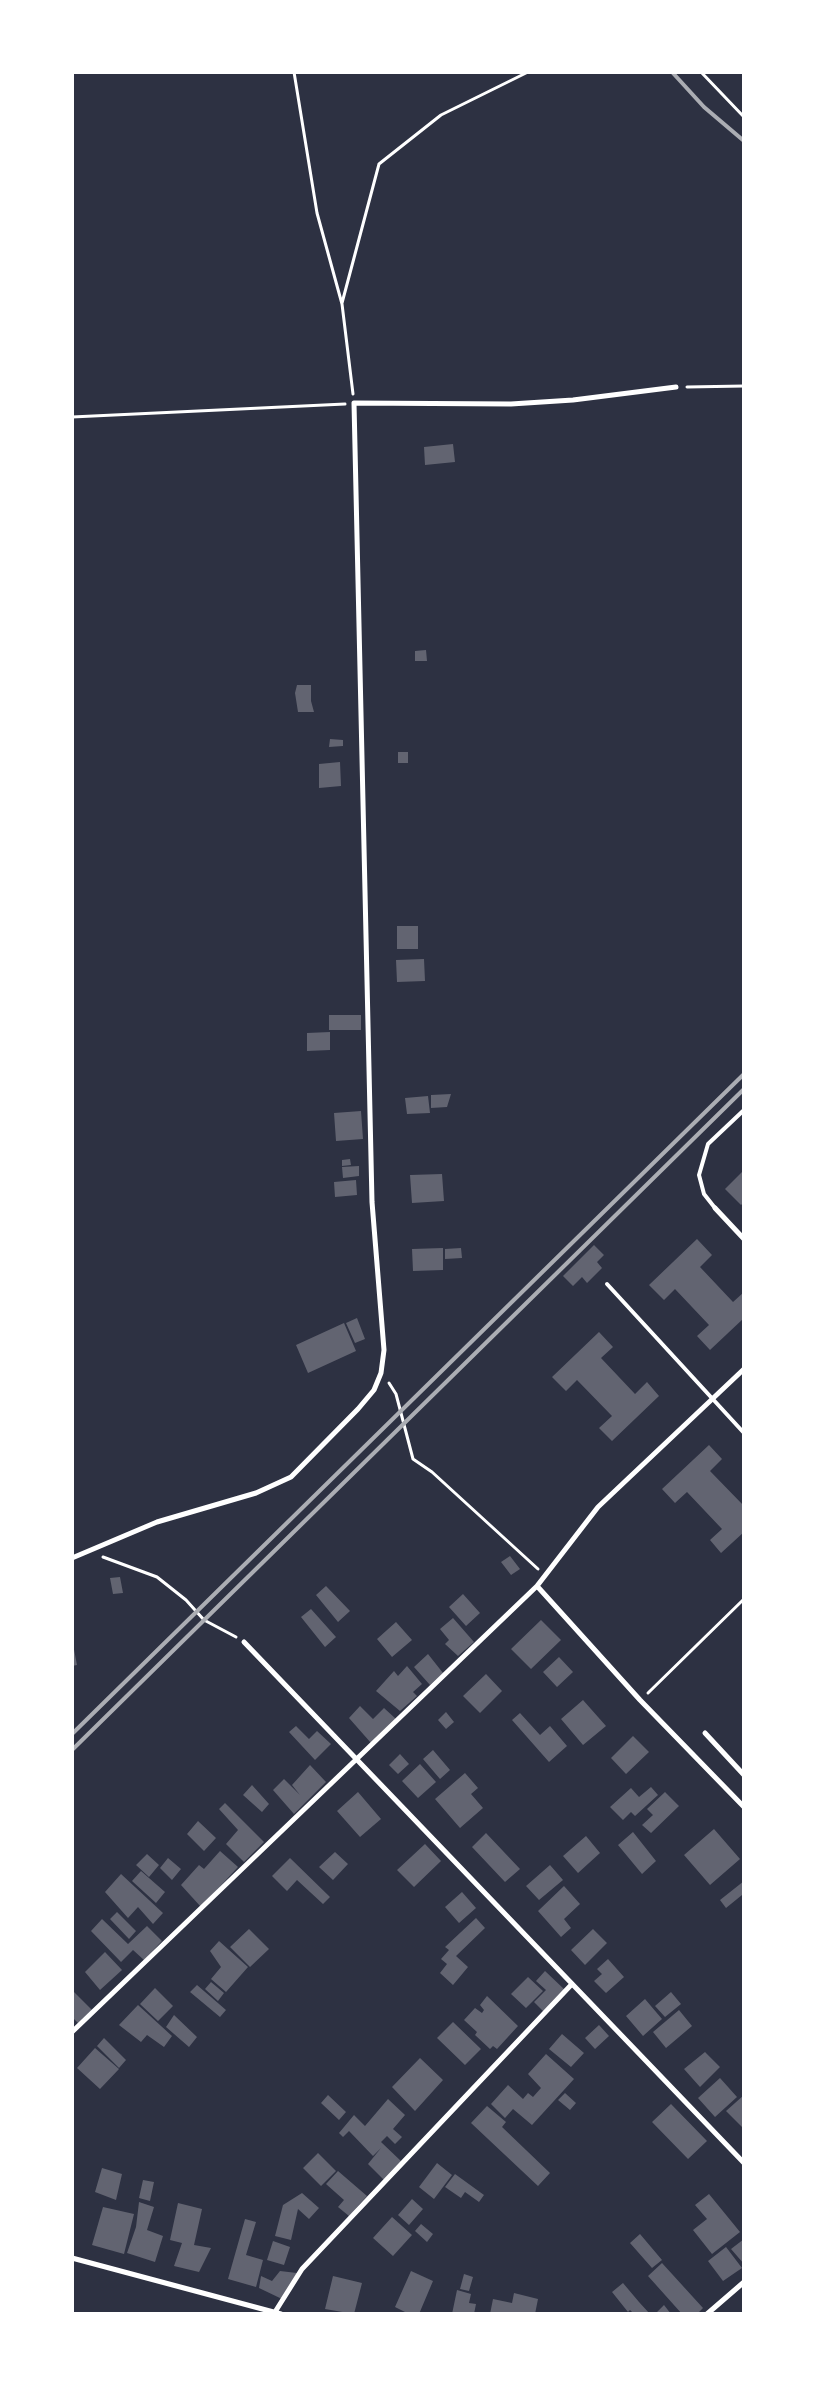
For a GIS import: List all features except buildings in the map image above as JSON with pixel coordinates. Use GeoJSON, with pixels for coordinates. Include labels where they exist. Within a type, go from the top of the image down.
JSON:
{"type":"FeatureCollection","features":[{"type":"Feature","properties":{"kind":"street"},"geometry":{"type":"LineString","coordinates":[[72,1558],[157,1522],[256,1493],[290,1477],[358,1409],[374,1390],[381,1372],[384,1350],[372,1202],[354,404],[511,404],[573,400],[676,387]]}},
{"type":"Feature","properties":{"kind":"street"},"geometry":{"type":"LineString","coordinates":[[715,1208],[744,1239]]}},
{"type":"Feature","properties":{"kind":"street"},"geometry":{"type":"LineString","coordinates":[[72,2032],[537,1586],[598,1507],[744,1369]]}},
{"type":"Feature","properties":{"kind":"street"},"geometry":{"type":"LineString","coordinates":[[537,1586],[640,1700],[744,1808]]}},
{"type":"Feature","properties":{"kind":"street"},"geometry":{"type":"LineString","coordinates":[[244,1642],[744,2163]]}},
{"type":"Feature","properties":{"kind":"street"},"geometry":{"type":"LineString","coordinates":[[705,1733],[744,1775]]}},
{"type":"Feature","properties":{"kind":"street"},"geometry":{"type":"LineString","coordinates":[[72,2258],[278,2313],[302,2269],[572,1984]]}},
{"type":"Feature","properties":{"kind":"street"},"geometry":{"type":"LineString","coordinates":[[706,2314],[744,2282]]}},
{"type":"Feature","properties":{"kind":"lane"},"geometry":{"type":"LineString","coordinates":[[715,1208],[704,1194],[700,1175],[708,1144],[744,1110]]}},
{"type":"Feature","properties":{"kind":"lane"},"geometry":{"type":"LineString","coordinates":[[607,1284],[711,1400],[744,1433]]}},
{"type":"Feature","properties":{"kind":"path"},"geometry":{"type":"LineString","coordinates":[[72,417],[354,404],[342,304],[317,212],[294,72]]}},
{"type":"Feature","properties":{"kind":"path"},"geometry":{"type":"LineString","coordinates":[[342,304],[379,164],[441,115],[528,72]]}},
{"type":"Feature","properties":{"kind":"path"},"geometry":{"type":"LineString","coordinates":[[700,72],[744,117]]}},
{"type":"Feature","properties":{"kind":"path"},"geometry":{"type":"LineString","coordinates":[[676,387],[744,386]]}},
{"type":"Feature","properties":{"kind":"path"},"geometry":{"type":"LineString","coordinates":[[381,1372],[396,1394],[414,1459],[432,1472],[545,1576]]}},
{"type":"Feature","properties":{"kind":"path"},"geometry":{"type":"LineString","coordinates":[[88,1552],[119,1562],[157,1578],[186,1600],[204,1620],[244,1642]]}},
{"type":"Feature","properties":{"kind":"path"},"geometry":{"type":"LineString","coordinates":[[640,1700],[744,1599]]}},
{"type":"Feature","properties":{"kind":"railway"},"geometry":{"type":"LineString","coordinates":[[672,72],[704,107],[744,141]]}},
{"type":"Feature","properties":{"kind":"railway"},"geometry":{"type":"LineString","coordinates":[[72,1734],[744,1074]]}},
{"type":"Feature","properties":{"kind":"railway"},"geometry":{"type":"LineString","coordinates":[[72,1750],[744,1089]]}}]}
